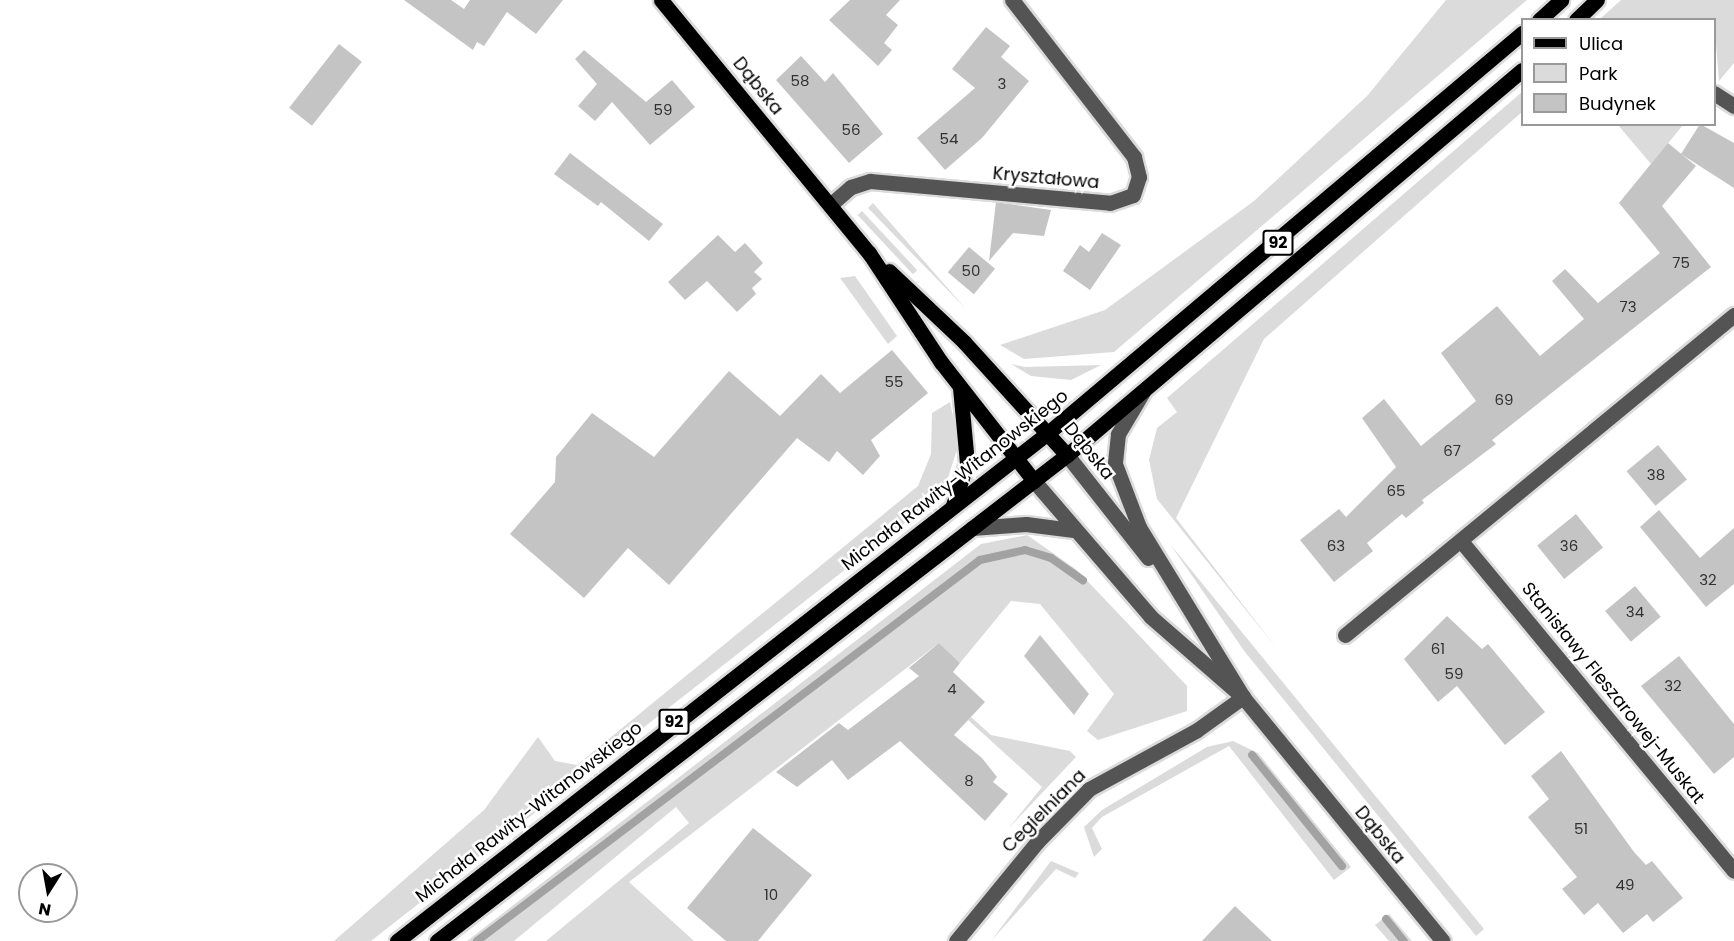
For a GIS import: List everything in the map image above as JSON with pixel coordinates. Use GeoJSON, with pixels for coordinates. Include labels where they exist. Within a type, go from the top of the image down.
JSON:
{"type":"FeatureCollection","features":[{"type":"Feature","properties":{"kind":"main road","name":"Dąbska"},"geometry":{"type":"LineString","coordinates":[[662,0],[869,252],[1049,432],[1067,455]]}},
{"type":"Feature","properties":{"kind":"main road"},"geometry":{"type":"LineString","coordinates":[[1541,18],[1562,0]]}},
{"type":"Feature","properties":{"kind":"main road"},"geometry":{"type":"LineString","coordinates":[[1578,18],[1597,0]]}},
{"type":"Feature","properties":{"kind":"main road","name":"Michała Rawity-Witanowskiego"},"geometry":{"type":"LineString","coordinates":[[397,941],[1049,432],[1521,34]]}},
{"type":"Feature","properties":{"kind":"main road","name":"92"},"geometry":{"type":"LineString","coordinates":[[437,941],[1067,455],[1521,71]]}},
{"type":"Feature","properties":{"kind":"main road","name":"Dąbska"},"geometry":{"type":"LineString","coordinates":[[869,252],[959,385],[1034,481]]}},
{"type":"Feature","properties":{"kind":"main road","name":"Dąbska"},"geometry":{"type":"LineString","coordinates":[[953,506],[967,463],[959,385]]}},
{"type":"Feature","properties":{"kind":"street","name":"Kryształowa"},"geometry":{"type":"LineString","coordinates":[[830,205],[851,187],[870,181],[1110,203],[1133,195],[1139,177],[1134,157],[1012,0]]}},
{"type":"Feature","properties":{"kind":"street"},"geometry":{"type":"LineString","coordinates":[[1716,94],[1734,106]]}},
{"type":"Feature","properties":{"kind":"street"},"geometry":{"type":"LineString","coordinates":[[1345,635],[1734,315]]}},
{"type":"Feature","properties":{"kind":"street","name":"Dąbska"},"geometry":{"type":"LineString","coordinates":[[1143,392],[1118,434],[1117,481],[1189,610],[1243,697],[1443,941]]}},
{"type":"Feature","properties":{"kind":"street","name":"Dąbska"},"geometry":{"type":"LineString","coordinates":[[1067,455],[1189,610]]}},
{"type":"Feature","properties":{"kind":"street","name":"Dąbska"},"geometry":{"type":"LineString","coordinates":[[1034,481],[1072,530],[1151,617],[1243,697]]}},
{"type":"Feature","properties":{"kind":"street"},"geometry":{"type":"LineString","coordinates":[[972,528],[1026,524],[1072,530]]}},
{"type":"Feature","properties":{"kind":"street","name":"Stanisławy Fleszarowej-Muskat"},"geometry":{"type":"LineString","coordinates":[[1461,541],[1734,871]]}},
{"type":"Feature","properties":{"kind":"street","name":"Cegielniana"},"geometry":{"type":"LineString","coordinates":[[956,941],[1033,846],[1089,789],[1197,730],[1243,697]]}},
{"type":"Feature","properties":{"kind":"green space"},"geometry":{"type":"Polygon","coordinates":[[[1446,0],[1527,0],[1114,352],[1024,359],[1000,345],[1105,310],[1254,201],[1367,96],[1446,0]]]}},
{"type":"Feature","properties":{"kind":"green space"},"geometry":{"type":"Polygon","coordinates":[[[1621,0],[1734,0],[1734,63],[1719,81],[1716,18],[1601,18],[1621,0]]]}},
{"type":"Feature","properties":{"kind":"green space"},"geometry":{"type":"Polygon","coordinates":[[[1521,93],[1521,113],[1264,339],[1176,518],[1278,650],[1157,499],[1149,460],[1157,428],[1177,412],[1167,398],[1521,93]]]}},
{"type":"Feature","properties":{"kind":"green space"},"geometry":{"type":"Polygon","coordinates":[[[1619,126],[1682,126],[1651,164],[1619,126]]]}},
{"type":"Feature","properties":{"kind":"green space"},"geometry":{"type":"Polygon","coordinates":[[[873,203],[966,309],[868,208],[873,203]]]}},
{"type":"Feature","properties":{"kind":"green space"},"geometry":{"type":"Polygon","coordinates":[[[862,211],[917,270],[913,274],[858,215],[862,211]]]}},
{"type":"Feature","properties":{"kind":"green space"},"geometry":{"type":"Polygon","coordinates":[[[855,276],[897,336],[888,344],[840,278],[855,276]]]}},
{"type":"Feature","properties":{"kind":"green space"},"geometry":{"type":"Polygon","coordinates":[[[1011,364],[1025,367],[1101,365],[1071,380],[1031,376],[1011,364]]]}},
{"type":"Feature","properties":{"kind":"green space"},"geometry":{"type":"Polygon","coordinates":[[[950,402],[959,443],[948,478],[925,507],[371,941],[334,941],[484,810],[538,737],[555,761],[577,765],[918,486],[931,454],[932,413],[950,402]]]}},
{"type":"Feature","properties":{"kind":"green space"},"geometry":{"type":"Polygon","coordinates":[[[1027,535],[1077,570],[1187,686],[1187,711],[1098,740],[1087,731],[1114,694],[1040,604],[1011,601],[960,663],[939,643],[629,882],[694,941],[546,941],[689,823],[676,807],[514,941],[467,941],[981,544],[1027,535]]]}},
{"type":"Feature","properties":{"kind":"green space"},"geometry":{"type":"Polygon","coordinates":[[[1170,544],[1484,929],[1476,936],[1245,652],[1170,544]]]}},
{"type":"Feature","properties":{"kind":"green space"},"geometry":{"type":"Polygon","coordinates":[[[971,717],[991,735],[1070,751],[1076,757],[1008,829],[1042,787],[968,720],[971,717]]]}},
{"type":"Feature","properties":{"kind":"green space"},"geometry":{"type":"Polygon","coordinates":[[[1233,741],[1258,753],[1351,867],[1334,880],[1229,746],[1102,817],[1092,828],[1102,849],[1094,857],[1084,827],[1102,810],[1207,747],[1233,741]]]}},
{"type":"Feature","properties":{"kind":"green space"},"geometry":{"type":"Polygon","coordinates":[[[1051,861],[1079,873],[1075,878],[1056,869],[991,941],[1051,861]]]}},
{"type":"Feature","properties":{"kind":"green space"},"geometry":{"type":"Polygon","coordinates":[[[1389,914],[1412,941],[1389,941],[1375,925],[1389,914]]]}},
{"type":"Feature","properties":{"kind":"building"},"geometry":{"type":"Polygon","coordinates":[[[404,0],[451,0],[464,9],[470,0],[563,0],[536,34],[507,12],[484,46],[477,42],[473,50],[404,0]]]}},
{"type":"Feature","properties":{"kind":"building"},"geometry":{"type":"Polygon","coordinates":[[[850,0],[900,0],[886,15],[898,25],[884,43],[892,50],[878,66],[829,20],[850,0]]]}},
{"type":"Feature","properties":{"kind":"building"},"geometry":{"type":"Polygon","coordinates":[[[986,27],[1010,46],[1001,57],[1029,81],[982,138],[945,170],[917,138],[975,88],[952,69],[986,27]]]}},
{"type":"Feature","properties":{"kind":"building"},"geometry":{"type":"Polygon","coordinates":[[[339,44],[362,62],[312,126],[289,108],[339,44]]]}},
{"type":"Feature","properties":{"kind":"building"},"geometry":{"type":"Polygon","coordinates":[[[584,50],[646,102],[672,80],[695,107],[650,145],[612,102],[595,121],[578,106],[597,84],[575,59],[584,50]]]}},
{"type":"Feature","properties":{"kind":"building"},"geometry":{"type":"Polygon","coordinates":[[[801,56],[825,82],[833,73],[883,134],[849,163],[776,80],[801,56]]]}},
{"type":"Feature","properties":{"kind":"building"},"geometry":{"type":"Polygon","coordinates":[[[1699,126],[1704,126],[1734,143],[1734,188],[1681,154],[1699,126]]]}},
{"type":"Feature","properties":{"kind":"building"},"geometry":{"type":"Polygon","coordinates":[[[1668,143],[1696,166],[1662,206],[1711,267],[1492,440],[1496,444],[1422,500],[1424,503],[1406,518],[1402,514],[1367,543],[1373,551],[1334,582],[1300,540],[1339,509],[1346,517],[1396,467],[1362,418],[1384,399],[1421,446],[1476,401],[1441,353],[1497,306],[1540,356],[1584,319],[1552,281],[1565,269],[1598,303],[1660,253],[1619,203],[1668,143]]]}},
{"type":"Feature","properties":{"kind":"building"},"geometry":{"type":"Polygon","coordinates":[[[570,153],[663,224],[649,241],[601,202],[598,206],[554,174],[570,153]]]}},
{"type":"Feature","properties":{"kind":"building"},"geometry":{"type":"Polygon","coordinates":[[[996,202],[1051,210],[1044,236],[1013,233],[989,261],[996,202]]]}},
{"type":"Feature","properties":{"kind":"building"},"geometry":{"type":"Polygon","coordinates":[[[1102,233],[1121,245],[1090,290],[1063,271],[1080,245],[1089,252],[1102,233]]]}},
{"type":"Feature","properties":{"kind":"building"},"geometry":{"type":"Polygon","coordinates":[[[718,235],[735,252],[745,243],[763,263],[754,272],[762,279],[752,288],[756,294],[737,312],[707,281],[685,300],[668,282],[718,235]]]}},
{"type":"Feature","properties":{"kind":"building"},"geometry":{"type":"Polygon","coordinates":[[[969,247],[995,269],[974,294],[948,272],[969,247]]]}},
{"type":"Feature","properties":{"kind":"building"},"geometry":{"type":"Polygon","coordinates":[[[892,350],[928,393],[871,440],[880,456],[863,475],[837,451],[829,462],[797,438],[669,585],[628,548],[584,598],[510,534],[555,482],[556,457],[592,413],[654,457],[729,371],[780,416],[821,374],[840,393],[892,350]]]}},
{"type":"Feature","properties":{"kind":"building"},"geometry":{"type":"Polygon","coordinates":[[[1658,445],[1687,479],[1656,506],[1627,471],[1658,445]]]}},
{"type":"Feature","properties":{"kind":"building"},"geometry":{"type":"Polygon","coordinates":[[[1659,510],[1700,558],[1734,528],[1734,584],[1706,607],[1640,527],[1659,510]]]}},
{"type":"Feature","properties":{"kind":"building"},"geometry":{"type":"Polygon","coordinates":[[[1576,514],[1603,547],[1564,579],[1537,545],[1576,514]]]}},
{"type":"Feature","properties":{"kind":"building"},"geometry":{"type":"Polygon","coordinates":[[[1635,586],[1661,617],[1631,642],[1605,611],[1635,586]]]}},
{"type":"Feature","properties":{"kind":"building"},"geometry":{"type":"Polygon","coordinates":[[[1447,616],[1482,649],[1488,644],[1545,712],[1505,745],[1457,686],[1438,702],[1404,659],[1447,616]]]}},
{"type":"Feature","properties":{"kind":"building"},"geometry":{"type":"Polygon","coordinates":[[[1040,635],[1089,694],[1074,715],[1024,656],[1040,635]]]}},
{"type":"Feature","properties":{"kind":"building"},"geometry":{"type":"Polygon","coordinates":[[[939,643],[960,663],[953,672],[985,702],[954,735],[982,758],[997,777],[993,782],[1008,794],[985,821],[900,741],[848,780],[832,760],[797,787],[776,772],[839,723],[848,730],[919,676],[909,668],[939,643]]]}},
{"type":"Feature","properties":{"kind":"building"},"geometry":{"type":"Polygon","coordinates":[[[1679,656],[1734,724],[1734,757],[1714,774],[1641,686],[1679,656]]]}},
{"type":"Feature","properties":{"kind":"building"},"geometry":{"type":"Polygon","coordinates":[[[1561,751],[1634,852],[1646,865],[1652,861],[1683,898],[1653,922],[1647,914],[1623,933],[1598,903],[1584,915],[1562,889],[1577,877],[1528,817],[1549,799],[1531,776],[1561,751]]]}},
{"type":"Feature","properties":{"kind":"building"},"geometry":{"type":"Polygon","coordinates":[[[753,828],[812,875],[758,941],[726,941],[687,908],[753,828]]]}},
{"type":"Feature","properties":{"kind":"building"},"geometry":{"type":"Polygon","coordinates":[[[1235,906],[1272,941],[1202,941],[1235,906]]]}},
{"type":"Feature","properties":{"kind":"waterway"},"geometry":{"type":"LineString","coordinates":[[477,941],[980,560],[1025,550],[1051,558],[1083,580]]}},
{"type":"Feature","properties":{"kind":"waterway"},"geometry":{"type":"LineString","coordinates":[[1252,755],[1342,866]]}},
{"type":"Feature","properties":{"kind":"waterway"},"geometry":{"type":"LineString","coordinates":[[1386,919],[1404,941]]}}]}
